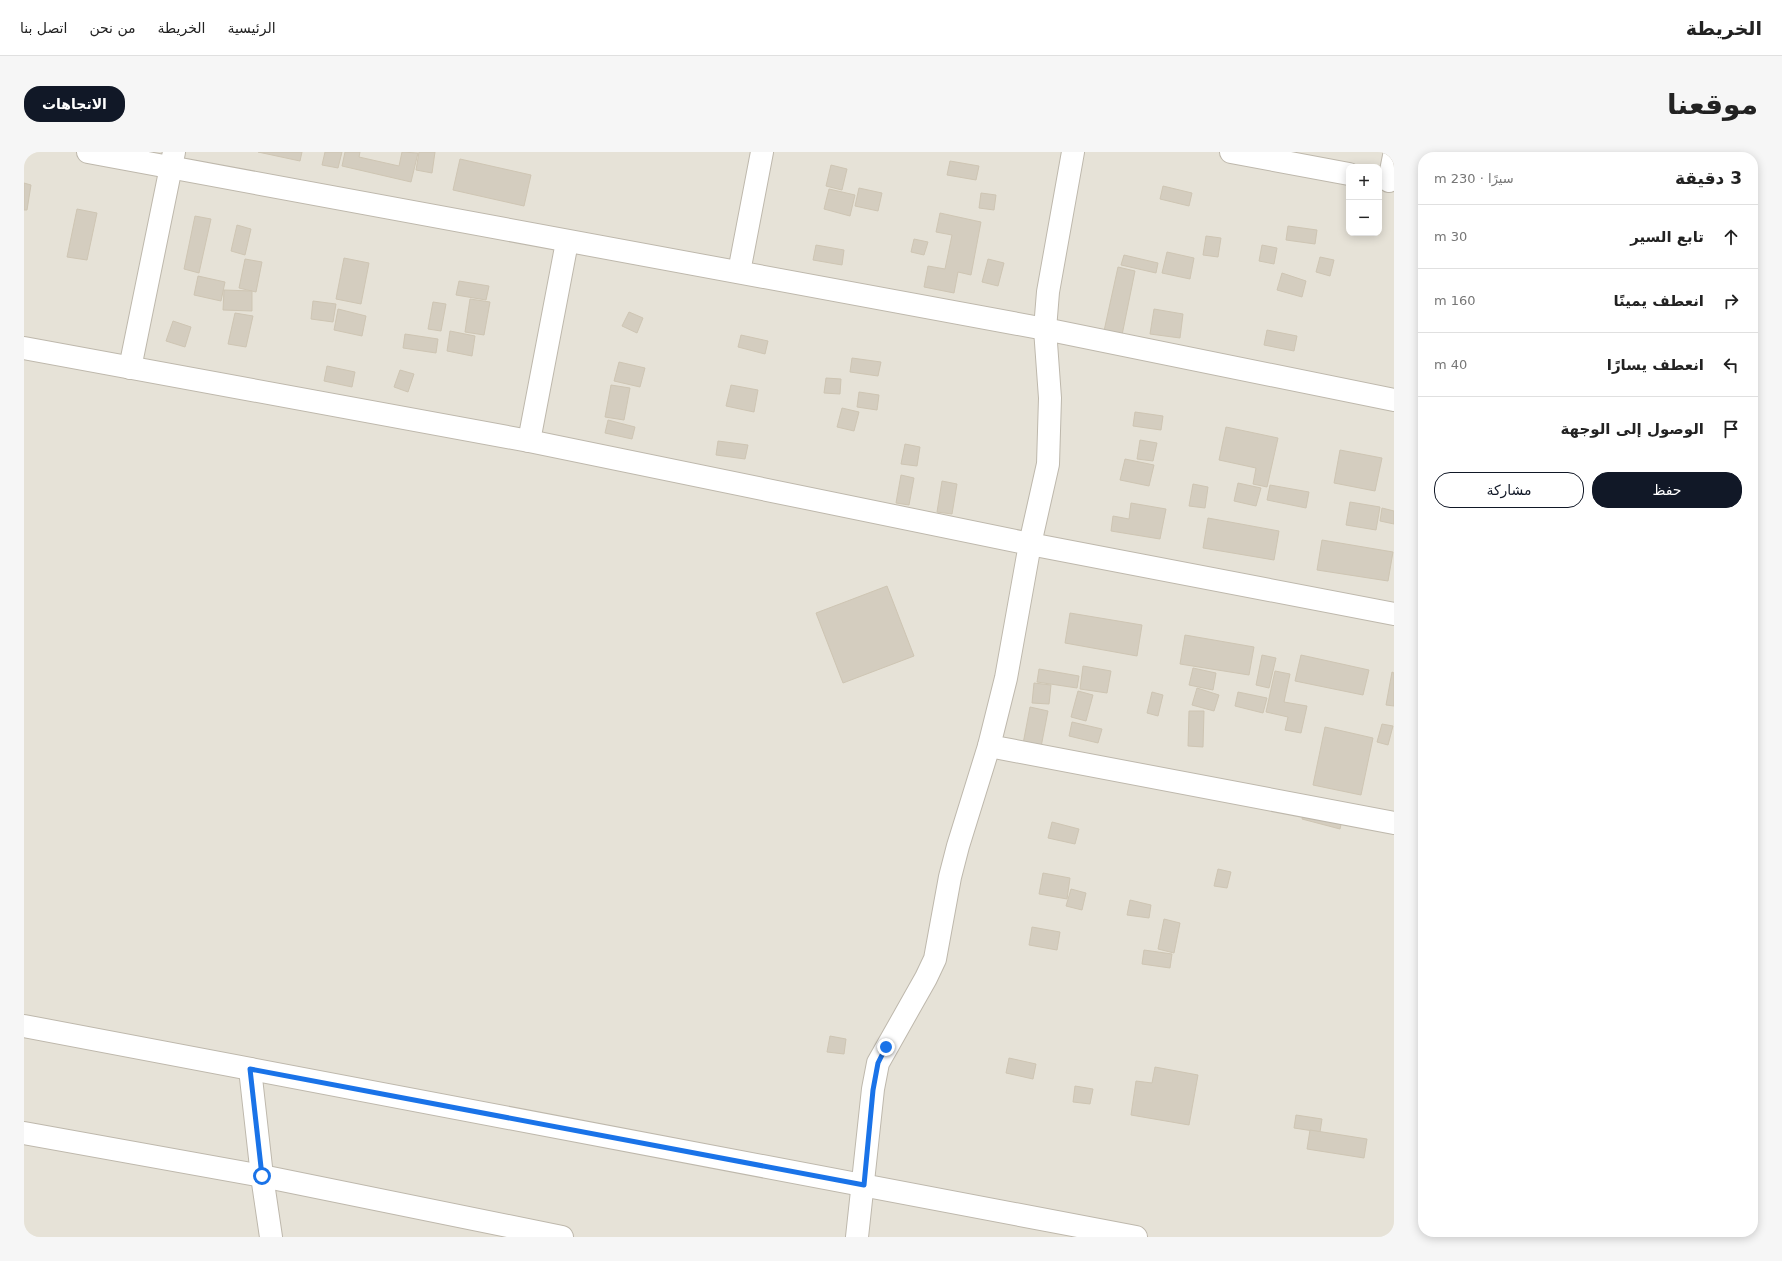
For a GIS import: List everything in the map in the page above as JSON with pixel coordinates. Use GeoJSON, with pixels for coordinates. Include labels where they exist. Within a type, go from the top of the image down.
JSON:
{"type":"FeatureCollection","features":[{"type":"Feature","properties":{"kind":"street"},"geometry":{"type":"LineString","coordinates":[[88,152],[172,160],[567,242],[739,272],[1045,329],[1394,400]]}},
{"type":"Feature","properties":{"kind":"street"},"geometry":{"type":"LineString","coordinates":[[739,272],[762,152]]}},
{"type":"Feature","properties":{"kind":"street"},"geometry":{"type":"LineString","coordinates":[[857,1237],[864,1185],[873,1090],[878,1063],[926,978],[935,959],[950,877],[989,746],[1006,678],[1030,544],[1048,464],[1050,398],[1045,329],[1048,292],[1073,152]]}},
{"type":"Feature","properties":{"kind":"street"},"geometry":{"type":"LineString","coordinates":[[1231,152],[1346,173]]}},
{"type":"Feature","properties":{"kind":"street"},"geometry":{"type":"LineString","coordinates":[[1387,181],[1394,156]]}},
{"type":"Feature","properties":{"kind":"street"},"geometry":{"type":"LineString","coordinates":[[130,368],[172,160]]}},
{"type":"Feature","properties":{"kind":"street"},"geometry":{"type":"LineString","coordinates":[[529,441],[567,242]]}},
{"type":"Feature","properties":{"kind":"street"},"geometry":{"type":"LineString","coordinates":[[24,348],[529,441],[1030,544],[1394,614]]}},
{"type":"Feature","properties":{"kind":"street"},"geometry":{"type":"LineString","coordinates":[[989,746],[1394,823]]}},
{"type":"Feature","properties":{"kind":"street"},"geometry":{"type":"LineString","coordinates":[[24,1026],[1136,1237]]}},
{"type":"Feature","properties":{"kind":"street"},"geometry":{"type":"LineString","coordinates":[[250,1069],[262,1176],[271,1237]]}},
{"type":"Feature","properties":{"kind":"street"},"geometry":{"type":"LineString","coordinates":[[24,1133],[262,1176],[562,1237]]}},
{"type":"Feature","properties":{"kind":"shaded area"},"geometry":{"type":"Polygon","coordinates":[[[24,152],[1394,152],[1394,1237],[24,1237],[24,152]]]}},
{"type":"Feature","properties":{"kind":"building"},"geometry":{"type":"Polygon","coordinates":[[[258,152],[302,152],[300,161],[258,152]]]}},
{"type":"Feature","properties":{"kind":"building"},"geometry":{"type":"Polygon","coordinates":[[[325,152],[342,152],[338,168],[322,165],[325,152]]]}},
{"type":"Feature","properties":{"kind":"building"},"geometry":{"type":"Polygon","coordinates":[[[345,152],[360,152],[359,157],[399,166],[402,152],[418,153],[411,182],[342,166],[345,152]]]}},
{"type":"Feature","properties":{"kind":"building"},"geometry":{"type":"Polygon","coordinates":[[[419,152],[435,152],[432,173],[416,170],[419,152]]]}},
{"type":"Feature","properties":{"kind":"building"},"geometry":{"type":"Polygon","coordinates":[[[460,159],[531,175],[524,206],[453,190],[460,159]]]}},
{"type":"Feature","properties":{"kind":"building"},"geometry":{"type":"Polygon","coordinates":[[[950,161],[979,166],[976,180],[947,175],[950,161]]]}},
{"type":"Feature","properties":{"kind":"building"},"geometry":{"type":"Polygon","coordinates":[[[831,165],[847,169],[842,190],[826,186],[831,165]]]}},
{"type":"Feature","properties":{"kind":"building"},"geometry":{"type":"Polygon","coordinates":[[[24,183],[31,185],[27,210],[24,210],[24,183]]]}},
{"type":"Feature","properties":{"kind":"building"},"geometry":{"type":"Polygon","coordinates":[[[1163,186],[1192,193],[1189,206],[1160,199],[1163,186]]]}},
{"type":"Feature","properties":{"kind":"building"},"geometry":{"type":"Polygon","coordinates":[[[859,188],[882,193],[878,211],[855,206],[859,188]]]}},
{"type":"Feature","properties":{"kind":"building"},"geometry":{"type":"Polygon","coordinates":[[[829,189],[855,195],[850,216],[824,209],[829,189]]]}},
{"type":"Feature","properties":{"kind":"building"},"geometry":{"type":"Polygon","coordinates":[[[981,193],[996,195],[994,210],[979,208],[981,193]]]}},
{"type":"Feature","properties":{"kind":"building"},"geometry":{"type":"Polygon","coordinates":[[[77,209],[97,213],[87,260],[67,257],[77,209]]]}},
{"type":"Feature","properties":{"kind":"building"},"geometry":{"type":"Polygon","coordinates":[[[940,213],[981,222],[971,275],[958,272],[954,293],[924,287],[928,266],[945,269],[952,235],[936,232],[940,213]]]}},
{"type":"Feature","properties":{"kind":"building"},"geometry":{"type":"Polygon","coordinates":[[[195,216],[211,219],[199,273],[184,269],[195,216]]]}},
{"type":"Feature","properties":{"kind":"building"},"geometry":{"type":"Polygon","coordinates":[[[237,225],[251,229],[245,255],[231,251],[237,225]]]}},
{"type":"Feature","properties":{"kind":"building"},"geometry":{"type":"Polygon","coordinates":[[[1288,226],[1317,230],[1315,244],[1286,240],[1288,226]]]}},
{"type":"Feature","properties":{"kind":"building"},"geometry":{"type":"Polygon","coordinates":[[[1206,236],[1221,238],[1218,257],[1203,255],[1206,236]]]}},
{"type":"Feature","properties":{"kind":"building"},"geometry":{"type":"Polygon","coordinates":[[[914,239],[928,242],[924,255],[911,252],[914,239]]]}},
{"type":"Feature","properties":{"kind":"building"},"geometry":{"type":"Polygon","coordinates":[[[816,245],[844,250],[842,265],[813,260],[816,245]]]}},
{"type":"Feature","properties":{"kind":"building"},"geometry":{"type":"Polygon","coordinates":[[[1262,245],[1277,248],[1274,264],[1259,261],[1262,245]]]}},
{"type":"Feature","properties":{"kind":"building"},"geometry":{"type":"Polygon","coordinates":[[[1167,252],[1194,258],[1190,279],[1162,273],[1167,252]]]}},
{"type":"Feature","properties":{"kind":"building"},"geometry":{"type":"Polygon","coordinates":[[[1124,255],[1158,263],[1156,273],[1121,265],[1124,255]]]}},
{"type":"Feature","properties":{"kind":"building"},"geometry":{"type":"Polygon","coordinates":[[[1320,257],[1334,260],[1330,276],[1316,272],[1320,257]]]}},
{"type":"Feature","properties":{"kind":"building"},"geometry":{"type":"Polygon","coordinates":[[[344,258],[369,263],[361,304],[336,299],[344,258]]]}},
{"type":"Feature","properties":{"kind":"building"},"geometry":{"type":"Polygon","coordinates":[[[245,259],[262,262],[256,292],[239,288],[245,259]]]}},
{"type":"Feature","properties":{"kind":"building"},"geometry":{"type":"Polygon","coordinates":[[[988,259],[1004,263],[998,286],[982,282],[988,259]]]}},
{"type":"Feature","properties":{"kind":"building"},"geometry":{"type":"Polygon","coordinates":[[[1118,267],[1135,271],[1122,335],[1104,331],[1118,267]]]}},
{"type":"Feature","properties":{"kind":"building"},"geometry":{"type":"Polygon","coordinates":[[[1282,273],[1306,281],[1302,297],[1277,290],[1282,273]]]}},
{"type":"Feature","properties":{"kind":"building"},"geometry":{"type":"Polygon","coordinates":[[[198,276],[225,282],[221,301],[194,295],[198,276]]]}},
{"type":"Feature","properties":{"kind":"building"},"geometry":{"type":"Polygon","coordinates":[[[459,281],[489,286],[486,300],[456,295],[459,281]]]}},
{"type":"Feature","properties":{"kind":"building"},"geometry":{"type":"Polygon","coordinates":[[[224,290],[252,291],[252,311],[223,310],[224,290]]]}},
{"type":"Feature","properties":{"kind":"building"},"geometry":{"type":"Polygon","coordinates":[[[470,299],[490,302],[484,335],[465,332],[470,299]]]}},
{"type":"Feature","properties":{"kind":"building"},"geometry":{"type":"Polygon","coordinates":[[[313,301],[336,304],[333,322],[311,319],[313,301]]]}},
{"type":"Feature","properties":{"kind":"building"},"geometry":{"type":"Polygon","coordinates":[[[433,302],[446,304],[441,331],[428,329],[433,302]]]}},
{"type":"Feature","properties":{"kind":"building"},"geometry":{"type":"Polygon","coordinates":[[[338,309],[366,316],[362,336],[334,330],[338,309]]]}},
{"type":"Feature","properties":{"kind":"building"},"geometry":{"type":"Polygon","coordinates":[[[1154,309],[1183,314],[1180,338],[1150,334],[1154,309]]]}},
{"type":"Feature","properties":{"kind":"building"},"geometry":{"type":"Polygon","coordinates":[[[629,312],[643,318],[637,333],[622,326],[629,312]]]}},
{"type":"Feature","properties":{"kind":"building"},"geometry":{"type":"Polygon","coordinates":[[[235,313],[253,316],[246,347],[228,344],[235,313]]]}},
{"type":"Feature","properties":{"kind":"building"},"geometry":{"type":"Polygon","coordinates":[[[173,321],[191,327],[185,347],[166,341],[173,321]]]}},
{"type":"Feature","properties":{"kind":"building"},"geometry":{"type":"Polygon","coordinates":[[[1267,330],[1297,336],[1294,351],[1264,345],[1267,330]]]}},
{"type":"Feature","properties":{"kind":"building"},"geometry":{"type":"Polygon","coordinates":[[[450,331],[475,336],[472,356],[447,351],[450,331]]]}},
{"type":"Feature","properties":{"kind":"building"},"geometry":{"type":"Polygon","coordinates":[[[405,334],[438,339],[436,353],[403,348],[405,334]]]}},
{"type":"Feature","properties":{"kind":"building"},"geometry":{"type":"Polygon","coordinates":[[[741,335],[768,341],[765,354],[738,347],[741,335]]]}},
{"type":"Feature","properties":{"kind":"building"},"geometry":{"type":"Polygon","coordinates":[[[852,358],[881,362],[878,376],[850,372],[852,358]]]}},
{"type":"Feature","properties":{"kind":"building"},"geometry":{"type":"Polygon","coordinates":[[[619,362],[645,368],[640,387],[614,381],[619,362]]]}},
{"type":"Feature","properties":{"kind":"building"},"geometry":{"type":"Polygon","coordinates":[[[327,366],[355,372],[352,387],[324,381],[327,366]]]}},
{"type":"Feature","properties":{"kind":"building"},"geometry":{"type":"Polygon","coordinates":[[[400,370],[414,374],[408,392],[394,387],[400,370]]]}},
{"type":"Feature","properties":{"kind":"building"},"geometry":{"type":"Polygon","coordinates":[[[826,378],[841,379],[840,394],[824,393],[826,378]]]}},
{"type":"Feature","properties":{"kind":"building"},"geometry":{"type":"Polygon","coordinates":[[[611,385],[630,388],[624,420],[605,417],[611,385]]]}},
{"type":"Feature","properties":{"kind":"building"},"geometry":{"type":"Polygon","coordinates":[[[731,385],[758,390],[754,412],[726,406],[731,385]]]}},
{"type":"Feature","properties":{"kind":"building"},"geometry":{"type":"Polygon","coordinates":[[[859,392],[879,395],[877,410],[857,407],[859,392]]]}},
{"type":"Feature","properties":{"kind":"building"},"geometry":{"type":"Polygon","coordinates":[[[842,408],[859,412],[854,431],[837,427],[842,408]]]}},
{"type":"Feature","properties":{"kind":"building"},"geometry":{"type":"Polygon","coordinates":[[[1135,412],[1163,416],[1161,430],[1133,426],[1135,412]]]}},
{"type":"Feature","properties":{"kind":"building"},"geometry":{"type":"Polygon","coordinates":[[[608,420],[635,427],[632,439],[605,433],[608,420]]]}},
{"type":"Feature","properties":{"kind":"building"},"geometry":{"type":"Polygon","coordinates":[[[1226,427],[1278,438],[1267,487],[1253,484],[1256,468],[1219,460],[1226,427]]]}},
{"type":"Feature","properties":{"kind":"building"},"geometry":{"type":"Polygon","coordinates":[[[1140,440],[1157,443],[1153,461],[1137,459],[1140,440]]]}},
{"type":"Feature","properties":{"kind":"building"},"geometry":{"type":"Polygon","coordinates":[[[718,441],[748,445],[745,459],[716,455],[718,441]]]}},
{"type":"Feature","properties":{"kind":"building"},"geometry":{"type":"Polygon","coordinates":[[[905,444],[920,447],[917,466],[901,464],[905,444]]]}},
{"type":"Feature","properties":{"kind":"building"},"geometry":{"type":"Polygon","coordinates":[[[1340,450],[1382,458],[1375,491],[1334,483],[1340,450]]]}},
{"type":"Feature","properties":{"kind":"building"},"geometry":{"type":"Polygon","coordinates":[[[1125,459],[1154,465],[1149,486],[1120,480],[1125,459]]]}},
{"type":"Feature","properties":{"kind":"building"},"geometry":{"type":"Polygon","coordinates":[[[901,475],[914,478],[909,505],[896,503],[901,475]]]}},
{"type":"Feature","properties":{"kind":"building"},"geometry":{"type":"Polygon","coordinates":[[[942,481],[957,484],[952,514],[937,512],[942,481]]]}},
{"type":"Feature","properties":{"kind":"building"},"geometry":{"type":"Polygon","coordinates":[[[1238,483],[1261,488],[1256,506],[1234,501],[1238,483]]]}},
{"type":"Feature","properties":{"kind":"building"},"geometry":{"type":"Polygon","coordinates":[[[1193,484],[1208,487],[1205,508],[1189,506],[1193,484]]]}},
{"type":"Feature","properties":{"kind":"building"},"geometry":{"type":"Polygon","coordinates":[[[1270,485],[1309,492],[1306,508],[1267,500],[1270,485]]]}},
{"type":"Feature","properties":{"kind":"building"},"geometry":{"type":"Polygon","coordinates":[[[1350,502],[1380,507],[1376,530],[1346,525],[1350,502]]]}},
{"type":"Feature","properties":{"kind":"building"},"geometry":{"type":"Polygon","coordinates":[[[1131,503],[1166,509],[1160,539],[1111,531],[1113,516],[1129,519],[1131,503]]]}},
{"type":"Feature","properties":{"kind":"building"},"geometry":{"type":"Polygon","coordinates":[[[1382,508],[1394,511],[1394,524],[1380,521],[1382,508]]]}},
{"type":"Feature","properties":{"kind":"building"},"geometry":{"type":"Polygon","coordinates":[[[1208,518],[1279,531],[1274,560],[1203,548],[1208,518]]]}},
{"type":"Feature","properties":{"kind":"building"},"geometry":{"type":"Polygon","coordinates":[[[1322,540],[1393,552],[1388,581],[1317,570],[1322,540]]]}},
{"type":"Feature","properties":{"kind":"building"},"geometry":{"type":"Polygon","coordinates":[[[887,586],[914,656],[843,683],[816,613],[887,586]]]}},
{"type":"Feature","properties":{"kind":"building"},"geometry":{"type":"Polygon","coordinates":[[[1070,613],[1142,625],[1137,656],[1065,643],[1070,613]]]}},
{"type":"Feature","properties":{"kind":"building"},"geometry":{"type":"Polygon","coordinates":[[[1185,635],[1254,647],[1249,675],[1180,664],[1185,635]]]}},
{"type":"Feature","properties":{"kind":"building"},"geometry":{"type":"Polygon","coordinates":[[[1262,655],[1276,658],[1269,688],[1256,685],[1262,655]]]}},
{"type":"Feature","properties":{"kind":"building"},"geometry":{"type":"Polygon","coordinates":[[[1301,655],[1369,670],[1363,695],[1295,681],[1301,655]]]}},
{"type":"Feature","properties":{"kind":"building"},"geometry":{"type":"Polygon","coordinates":[[[1083,666],[1111,671],[1107,693],[1080,689],[1083,666]]]}},
{"type":"Feature","properties":{"kind":"building"},"geometry":{"type":"Polygon","coordinates":[[[1193,668],[1216,673],[1213,690],[1189,685],[1193,668]]]}},
{"type":"Feature","properties":{"kind":"building"},"geometry":{"type":"Polygon","coordinates":[[[1039,669],[1079,676],[1077,688],[1037,682],[1039,669]]]}},
{"type":"Feature","properties":{"kind":"building"},"geometry":{"type":"Polygon","coordinates":[[[1275,671],[1290,674],[1284,702],[1307,706],[1301,733],[1285,730],[1288,717],[1266,712],[1275,671]]]}},
{"type":"Feature","properties":{"kind":"building"},"geometry":{"type":"Polygon","coordinates":[[[1392,672],[1394,673],[1394,706],[1386,705],[1392,672]]]}},
{"type":"Feature","properties":{"kind":"building"},"geometry":{"type":"Polygon","coordinates":[[[1034,683],[1051,685],[1049,704],[1032,703],[1034,683]]]}},
{"type":"Feature","properties":{"kind":"building"},"geometry":{"type":"Polygon","coordinates":[[[1197,688],[1219,695],[1214,711],[1192,705],[1197,688]]]}},
{"type":"Feature","properties":{"kind":"building"},"geometry":{"type":"Polygon","coordinates":[[[1078,691],[1093,695],[1086,721],[1071,717],[1078,691]]]}},
{"type":"Feature","properties":{"kind":"building"},"geometry":{"type":"Polygon","coordinates":[[[1152,692],[1163,695],[1158,716],[1147,713],[1152,692]]]}},
{"type":"Feature","properties":{"kind":"building"},"geometry":{"type":"Polygon","coordinates":[[[1238,692],[1267,698],[1263,713],[1235,706],[1238,692]]]}},
{"type":"Feature","properties":{"kind":"building"},"geometry":{"type":"Polygon","coordinates":[[[1030,707],[1048,711],[1041,747],[1023,744],[1030,707]]]}},
{"type":"Feature","properties":{"kind":"building"},"geometry":{"type":"Polygon","coordinates":[[[1189,711],[1204,711],[1203,747],[1188,746],[1189,711]]]}},
{"type":"Feature","properties":{"kind":"building"},"geometry":{"type":"Polygon","coordinates":[[[1072,722],[1102,729],[1098,743],[1069,736],[1072,722]]]}},
{"type":"Feature","properties":{"kind":"building"},"geometry":{"type":"Polygon","coordinates":[[[1382,724],[1393,726],[1388,745],[1377,742],[1382,724]]]}},
{"type":"Feature","properties":{"kind":"building"},"geometry":{"type":"Polygon","coordinates":[[[1325,727],[1373,738],[1361,795],[1313,785],[1325,727]]]}},
{"type":"Feature","properties":{"kind":"building"},"geometry":{"type":"Polygon","coordinates":[[[1307,797],[1345,806],[1340,829],[1302,819],[1307,797]]]}},
{"type":"Feature","properties":{"kind":"building"},"geometry":{"type":"Polygon","coordinates":[[[1052,822],[1079,829],[1075,844],[1048,838],[1052,822]]]}},
{"type":"Feature","properties":{"kind":"building"},"geometry":{"type":"Polygon","coordinates":[[[1218,869],[1231,872],[1227,888],[1214,886],[1218,869]]]}},
{"type":"Feature","properties":{"kind":"building"},"geometry":{"type":"Polygon","coordinates":[[[1043,873],[1070,878],[1067,899],[1039,894],[1043,873]]]}},
{"type":"Feature","properties":{"kind":"building"},"geometry":{"type":"Polygon","coordinates":[[[1071,889],[1086,893],[1082,910],[1066,906],[1071,889]]]}},
{"type":"Feature","properties":{"kind":"building"},"geometry":{"type":"Polygon","coordinates":[[[1130,900],[1151,905],[1149,918],[1127,915],[1130,900]]]}},
{"type":"Feature","properties":{"kind":"building"},"geometry":{"type":"Polygon","coordinates":[[[1164,919],[1180,923],[1174,953],[1158,949],[1164,919]]]}},
{"type":"Feature","properties":{"kind":"building"},"geometry":{"type":"Polygon","coordinates":[[[1032,927],[1060,932],[1057,950],[1029,945],[1032,927]]]}},
{"type":"Feature","properties":{"kind":"building"},"geometry":{"type":"Polygon","coordinates":[[[1144,950],[1172,954],[1170,968],[1142,964],[1144,950]]]}},
{"type":"Feature","properties":{"kind":"building"},"geometry":{"type":"Polygon","coordinates":[[[830,1036],[846,1039],[844,1054],[827,1052],[830,1036]]]}},
{"type":"Feature","properties":{"kind":"building"},"geometry":{"type":"Polygon","coordinates":[[[1009,1058],[1036,1064],[1033,1079],[1006,1073],[1009,1058]]]}},
{"type":"Feature","properties":{"kind":"building"},"geometry":{"type":"Polygon","coordinates":[[[1155,1067],[1198,1075],[1189,1125],[1131,1115],[1136,1081],[1152,1083],[1155,1067]]]}},
{"type":"Feature","properties":{"kind":"building"},"geometry":{"type":"Polygon","coordinates":[[[1075,1086],[1093,1089],[1090,1104],[1073,1102],[1075,1086]]]}},
{"type":"Feature","properties":{"kind":"building"},"geometry":{"type":"Polygon","coordinates":[[[1296,1115],[1322,1119],[1320,1132],[1294,1128],[1296,1115]]]}},
{"type":"Feature","properties":{"kind":"building"},"geometry":{"type":"Polygon","coordinates":[[[1310,1130],[1367,1139],[1364,1158],[1307,1149],[1310,1130]]]}},
{"type":"Feature","properties":{"kind":"route"},"geometry":{"type":"LineString","coordinates":[[262,1176],[250,1069],[864,1185],[873,1090],[878,1063],[886,1047]]}}]}
